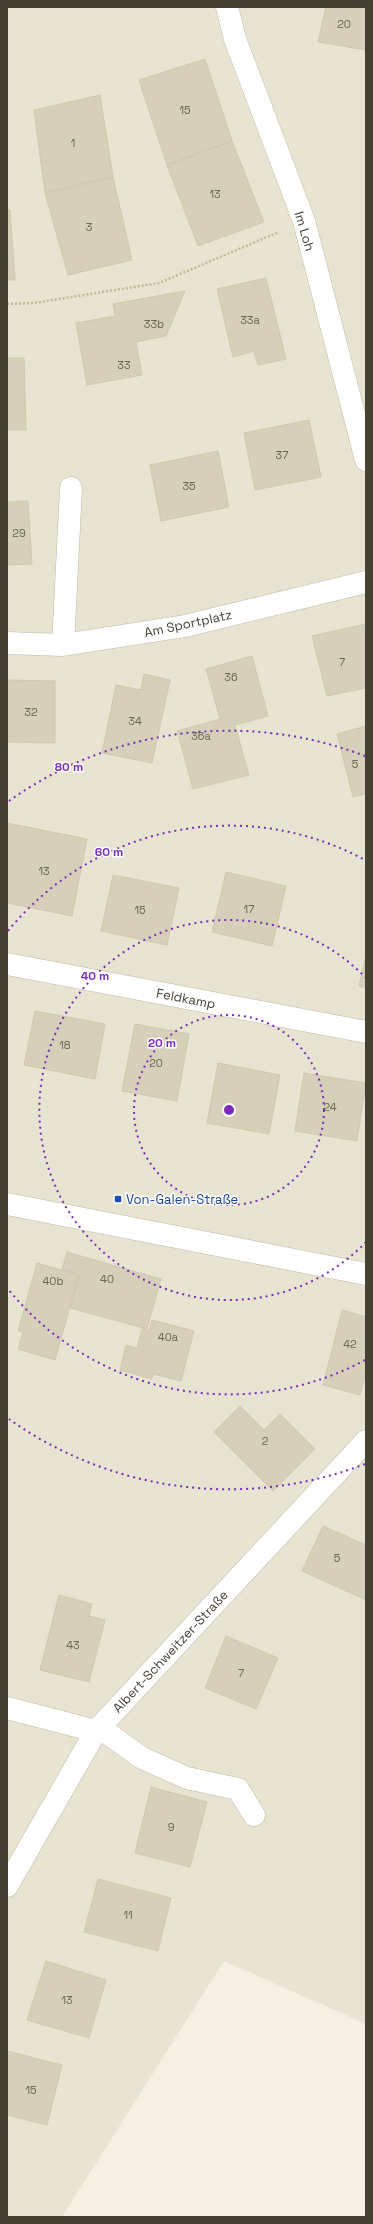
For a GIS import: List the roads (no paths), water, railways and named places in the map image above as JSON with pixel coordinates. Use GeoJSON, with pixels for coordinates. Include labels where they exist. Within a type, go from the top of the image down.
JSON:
{"type":"FeatureCollection","features":[{"type":"Feature","properties":{"kind":"street","name":"Im Loh"},"geometry":{"type":"LineString","coordinates":[[227,7],[235,39],[304,222],[366,460]]}},
{"type":"Feature","properties":{"kind":"street"},"geometry":{"type":"LineString","coordinates":[[63,645],[71,488]]}},
{"type":"Feature","properties":{"kind":"street","name":"Am Sportplatz"},"geometry":{"type":"LineString","coordinates":[[7,643],[63,645],[185,626],[366,582]]}},
{"type":"Feature","properties":{"kind":"street","name":"Feldkamp"},"geometry":{"type":"LineString","coordinates":[[7,964],[366,1032]]}},
{"type":"Feature","properties":{"kind":"street"},"geometry":{"type":"LineString","coordinates":[[7,1204],[366,1274]]}},
{"type":"Feature","properties":{"kind":"street","name":"Albert-Schweitzer-Straße"},"geometry":{"type":"LineString","coordinates":[[7,1886],[97,1729],[366,1441]]}},
{"type":"Feature","properties":{"kind":"street"},"geometry":{"type":"LineString","coordinates":[[7,1708],[97,1729],[142,1758],[187,1778],[238,1789],[254,1815]]}},
{"type":"Feature","properties":{"kind":"place","name":"Von-Galen-Straße"},"geometry":{"type":"Point","coordinates":[118,1199]}}]}
